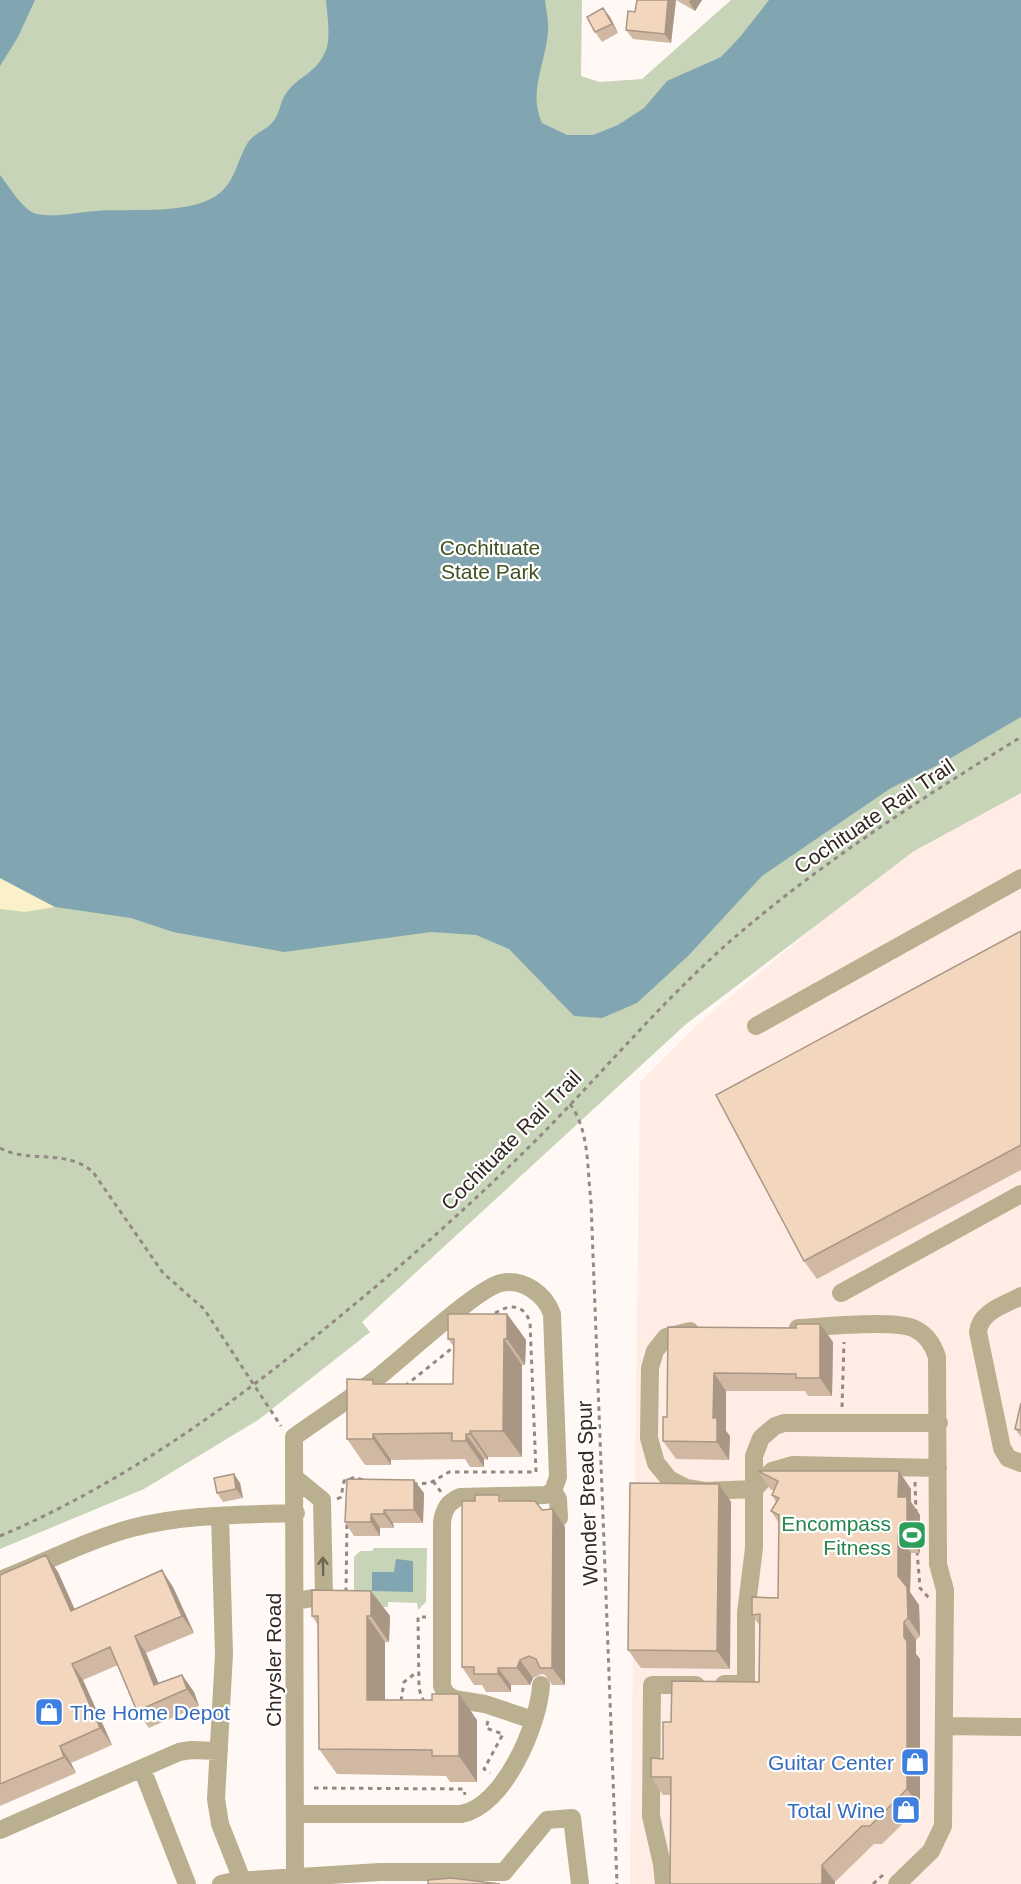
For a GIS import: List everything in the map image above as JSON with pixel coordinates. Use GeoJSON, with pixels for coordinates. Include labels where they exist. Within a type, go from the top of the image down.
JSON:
{"type":"FeatureCollection","features":[{"type":"Feature","properties":{"kind":"street"},"geometry":{"type":"LineString","coordinates":[[756,1026],[1021,878]]}},
{"type":"Feature","properties":{"kind":"street"},"geometry":{"type":"LineString","coordinates":[[841,1293],[1021,1194]]}},
{"type":"Feature","properties":{"kind":"street"},"geometry":{"type":"LineString","coordinates":[[294,1437],[366,1386],[484,1291],[499,1283],[513,1282],[538,1293],[549,1307],[553,1320],[559,1468],[553,1491],[558,1499],[559,1518]]}},
{"type":"Feature","properties":{"kind":"street"},"geometry":{"type":"LineString","coordinates":[[1021,1296],[985,1314],[978,1332],[1002,1448],[1008,1458],[1021,1462]]}},
{"type":"Feature","properties":{"kind":"street"},"geometry":{"type":"LineString","coordinates":[[785,1328],[902,1326],[921,1333],[929,1339],[938,1356],[938,1564],[945,1590],[945,1726],[941,1835],[932,1851],[893,1877]]}},
{"type":"Feature","properties":{"kind":"street"},"geometry":{"type":"LineString","coordinates":[[702,1330],[683,1331],[666,1337],[651,1359],[650,1438],[652,1455],[669,1479],[686,1488],[705,1491],[754,1489],[772,1471],[793,1465],[938,1468]]}},
{"type":"Feature","properties":{"kind":"street"},"geometry":{"type":"LineString","coordinates":[[664,1884],[651,1816],[652,1685],[746,1684],[746,1613],[754,1548],[756,1447],[768,1431],[784,1423],[939,1423]]}},
{"type":"Feature","properties":{"kind":"street","name":"Chrysler Road"},"geometry":{"type":"LineString","coordinates":[[294,1437],[296,1513],[295,1881]]}},
{"type":"Feature","properties":{"kind":"street"},"geometry":{"type":"LineString","coordinates":[[295,1478],[322,1500],[324,1596],[296,1601]]}},
{"type":"Feature","properties":{"kind":"street"},"geometry":{"type":"LineString","coordinates":[[533,1720],[485,1704],[454,1700],[443,1690],[442,1522],[448,1504],[460,1497],[541,1496],[553,1491]]}},
{"type":"Feature","properties":{"kind":"street"},"geometry":{"type":"LineString","coordinates":[[0,1580],[132,1528],[220,1516],[296,1513]]}},
{"type":"Feature","properties":{"kind":"street"},"geometry":{"type":"LineString","coordinates":[[220,1516],[224,1654],[216,1808],[242,1880]]}},
{"type":"Feature","properties":{"kind":"street"},"geometry":{"type":"LineString","coordinates":[[295,1814],[461,1814],[472,1811],[491,1797],[506,1778],[524,1746],[540,1700],[541,1685]]}},
{"type":"Feature","properties":{"kind":"street"},"geometry":{"type":"LineString","coordinates":[[945,1726],[1021,1727]]}},
{"type":"Feature","properties":{"kind":"street"},"geometry":{"type":"LineString","coordinates":[[0,1830],[185,1751],[219,1751]]}},
{"type":"Feature","properties":{"kind":"street"},"geometry":{"type":"LineString","coordinates":[[142,1769],[187,1884]]}},
{"type":"Feature","properties":{"kind":"street"},"geometry":{"type":"LineString","coordinates":[[221,1884],[242,1880],[295,1881],[504,1872],[547,1820],[572,1818],[580,1884]]}},
{"type":"Feature","properties":{"kind":"path","name":"Cochituate Rail Trail"},"geometry":{"type":"LineString","coordinates":[[0,1536],[126,1471],[178,1438],[253,1385],[321,1333],[418,1250],[570,1104],[663,1005],[765,912],[837,856],[1021,736]]}},
{"type":"Feature","properties":{"kind":"path","name":"Wonder Bread Spur"},"geometry":{"type":"LineString","coordinates":[[570,1104],[582,1124],[591,1202],[616,1884]]}},
{"type":"Feature","properties":{"kind":"path"},"geometry":{"type":"LineString","coordinates":[[0,1148],[9,1153],[66,1157],[83,1163],[93,1172],[163,1272],[204,1309],[278,1424],[294,1437]]}},
{"type":"Feature","properties":{"kind":"path"},"geometry":{"type":"LineString","coordinates":[[404,1483],[423,1485],[449,1472],[536,1472],[530,1322],[527,1314],[515,1306],[506,1306],[485,1321]]}},
{"type":"Feature","properties":{"kind":"path"},"geometry":{"type":"LineString","coordinates":[[404,1387],[458,1343]]}},
{"type":"Feature","properties":{"kind":"path"},"geometry":{"type":"LineString","coordinates":[[331,1497],[333,1501],[341,1497],[344,1481],[349,1478],[372,1482]]}},
{"type":"Feature","properties":{"kind":"path"},"geometry":{"type":"LineString","coordinates":[[915,1485],[916,1517]]}},
{"type":"Feature","properties":{"kind":"path"},"geometry":{"type":"LineString","coordinates":[[917,1549],[920,1588],[929,1599]]}},
{"type":"Feature","properties":{"kind":"path"},"geometry":{"type":"LineString","coordinates":[[400,1711],[404,1682],[418,1672]]}},
{"type":"Feature","properties":{"kind":"path"},"geometry":{"type":"LineString","coordinates":[[421,1709],[427,1706]]}},
{"type":"Feature","properties":{"kind":"path"},"geometry":{"type":"LineString","coordinates":[[873,1884],[893,1877]]}},
{"type":"Feature","properties":{"kind":"shaded area"},"geometry":{"type":"Polygon","coordinates":[[[1021,781],[1021,1884],[630,1884],[640,1082],[702,1020],[886,868],[1021,781]]]}},
{"type":"Feature","properties":{"kind":"green space","name":"Cochituate State Park"},"geometry":{"type":"Polygon","coordinates":[[[0,0],[582,0],[581,76],[600,82],[642,79],[731,0],[1021,0],[1021,793],[914,851],[685,1025],[362,1322],[370,1332],[258,1420],[144,1489],[0,1549],[0,0]]]}},
{"type":"Feature","properties":{"kind":"green space"},"geometry":{"type":"Polygon","coordinates":[[[374,1548],[427,1548],[426,1602],[418,1610],[417,1603],[388,1602],[388,1607],[357,1607],[354,1602],[354,1557],[360,1551],[372,1551],[374,1548]]]}},
{"type":"Feature","properties":{"kind":"sand"},"geometry":{"type":"Polygon","coordinates":[[[0,878],[55,907],[25,912],[0,909],[0,878]]]}},
{"type":"Feature","properties":{"kind":"water"},"geometry":{"type":"Polygon","coordinates":[[[0,0],[35,0],[18,37],[0,66],[0,0]]]}},
{"type":"Feature","properties":{"kind":"water","name":"Cochituate State Park"},"geometry":{"type":"Polygon","coordinates":[[[326,0],[545,0],[548,32],[537,89],[538,111],[542,123],[567,135],[593,135],[618,125],[644,108],[667,81],[721,57],[769,0],[1021,0],[1021,717],[944,762],[891,788],[762,876],[689,955],[637,1003],[602,1018],[574,1016],[509,949],[476,935],[431,932],[284,952],[173,932],[131,918],[55,907],[0,878],[0,175],[27,208],[44,215],[179,208],[209,200],[226,187],[249,141],[274,120],[287,92],[322,58],[328,39],[326,0]]]}},
{"type":"Feature","properties":{"kind":"water"},"geometry":{"type":"Polygon","coordinates":[[[396,1559],[413,1561],[413,1592],[372,1591],[372,1572],[394,1572],[396,1559]]]}},
{"type":"Feature","properties":{"kind":"building"},"geometry":{"type":"Polygon","coordinates":[[[637,0],[668,0],[665,34],[626,30],[628,11],[635,12],[637,0]]]}},
{"type":"Feature","properties":{"kind":"building"},"geometry":{"type":"Polygon","coordinates":[[[603,8],[612,24],[595,32],[587,17],[603,8]]]}},
{"type":"Feature","properties":{"kind":"building"},"geometry":{"type":"Polygon","coordinates":[[[1021,931],[1021,1145],[804,1261],[716,1095],[1021,931]]]}},
{"type":"Feature","properties":{"kind":"building"},"geometry":{"type":"Polygon","coordinates":[[[448,1314],[507,1314],[507,1339],[504,1339],[503,1431],[470,1431],[470,1434],[466,1434],[466,1441],[452,1441],[452,1433],[373,1434],[373,1439],[347,1439],[347,1379],[373,1380],[373,1384],[453,1384],[454,1339],[448,1339],[448,1314]]]}},
{"type":"Feature","properties":{"kind":"building"},"geometry":{"type":"Polygon","coordinates":[[[796,1324],[820,1324],[820,1378],[796,1378],[796,1374],[714,1373],[713,1418],[717,1418],[717,1442],[663,1441],[663,1417],[667,1417],[668,1327],[796,1328],[796,1324]]]}},
{"type":"Feature","properties":{"kind":"building"},"geometry":{"type":"Polygon","coordinates":[[[1021,1403],[1021,1430],[1015,1429],[1021,1403]]]}},
{"type":"Feature","properties":{"kind":"building"},"geometry":{"type":"Polygon","coordinates":[[[758,1471],[899,1471],[898,1497],[907,1497],[907,1536],[898,1535],[898,1576],[907,1587],[908,1618],[904,1622],[904,1637],[907,1641],[907,1789],[870,1826],[862,1826],[822,1865],[822,1884],[670,1884],[671,1777],[651,1777],[651,1758],[663,1759],[663,1722],[671,1722],[672,1681],[759,1682],[760,1614],[752,1615],[752,1597],[778,1598],[779,1515],[771,1511],[779,1498],[772,1495],[778,1481],[758,1471]]]}},
{"type":"Feature","properties":{"kind":"building"},"geometry":{"type":"Polygon","coordinates":[[[234,1474],[236,1489],[217,1493],[214,1478],[234,1474]]]}},
{"type":"Feature","properties":{"kind":"building"},"geometry":{"type":"Polygon","coordinates":[[[347,1479],[414,1480],[414,1510],[384,1510],[384,1514],[371,1514],[371,1522],[345,1522],[347,1479]]]}},
{"type":"Feature","properties":{"kind":"building"},"geometry":{"type":"Polygon","coordinates":[[[630,1483],[719,1484],[717,1651],[628,1650],[630,1483]]]}},
{"type":"Feature","properties":{"kind":"building"},"geometry":{"type":"Polygon","coordinates":[[[475,1495],[499,1495],[499,1501],[535,1501],[542,1510],[553,1509],[552,1668],[540,1668],[536,1659],[529,1656],[520,1660],[517,1668],[498,1668],[498,1674],[474,1674],[474,1667],[462,1667],[462,1501],[475,1501],[475,1495]]]}},
{"type":"Feature","properties":{"kind":"building","name":"The Home Depot"},"geometry":{"type":"Polygon","coordinates":[[[46,1555],[71,1611],[162,1570],[182,1616],[135,1636],[154,1685],[182,1675],[187,1689],[137,1711],[110,1647],[72,1664],[100,1728],[60,1746],[64,1757],[0,1784],[0,1575],[46,1555]]]}},
{"type":"Feature","properties":{"kind":"building"},"geometry":{"type":"Polygon","coordinates":[[[312,1590],[371,1591],[371,1616],[367,1616],[367,1700],[432,1700],[432,1694],[459,1694],[459,1756],[432,1756],[432,1750],[319,1749],[318,1616],[312,1616],[312,1590]]]}},
{"type":"Feature","properties":{"kind":"building"},"geometry":{"type":"Polygon","coordinates":[[[451,1878],[500,1884],[428,1884],[428,1880],[451,1878]]]}},
{"type":"Feature","properties":{"kind":"place","name":"Encompass Fitness"},"geometry":{"type":"Point","coordinates":[912,1535]}},
{"type":"Feature","properties":{"kind":"place","name":"The Home Depot"},"geometry":{"type":"Point","coordinates":[49,1712]}},
{"type":"Feature","properties":{"kind":"place","name":"Guitar Center"},"geometry":{"type":"Point","coordinates":[915,1762]}},
{"type":"Feature","properties":{"kind":"place","name":"Total Wine"},"geometry":{"type":"Point","coordinates":[906,1810]}}]}
